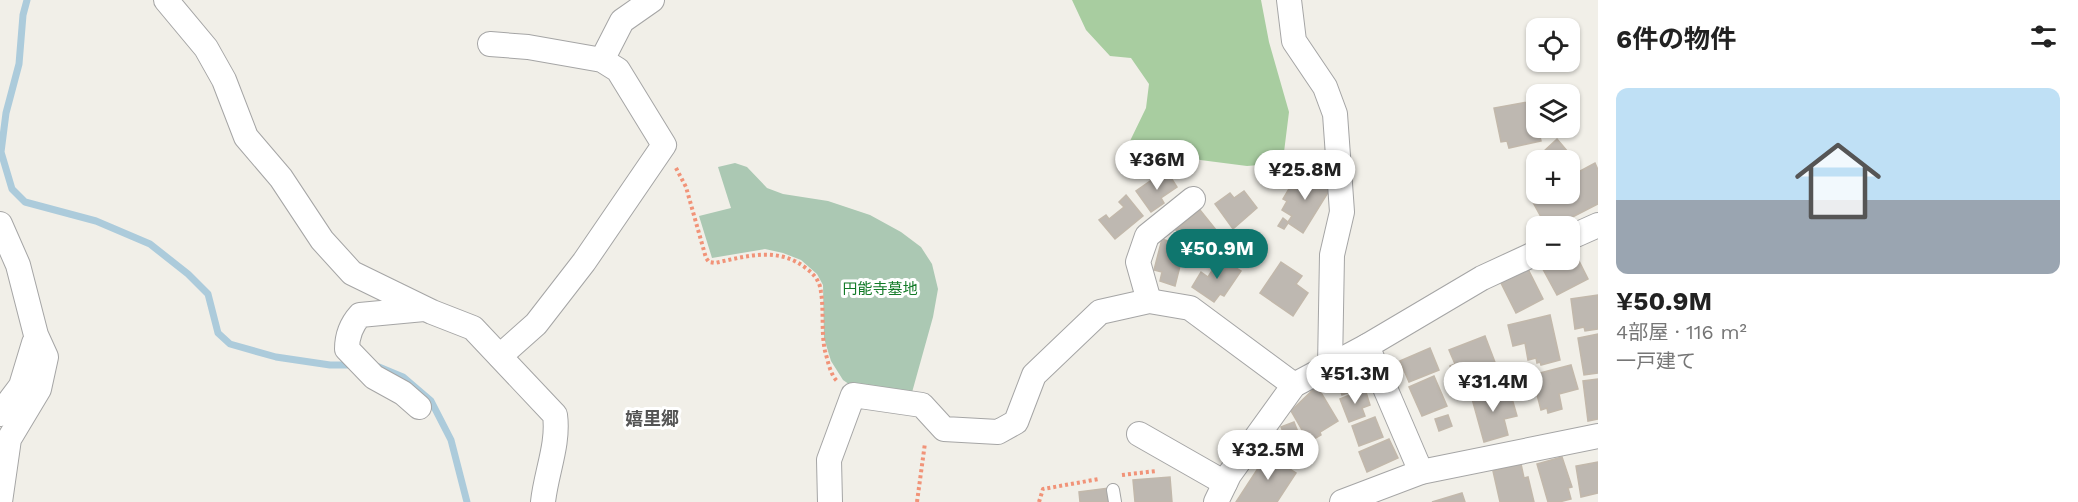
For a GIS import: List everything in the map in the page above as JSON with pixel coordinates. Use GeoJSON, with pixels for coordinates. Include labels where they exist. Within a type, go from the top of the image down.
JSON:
{"type":"FeatureCollection","features":[{"type":"Feature","properties":{"kind":"street"},"geometry":{"type":"LineString","coordinates":[[166,0],[206,48],[224,80],[246,137],[281,178],[322,240],[352,273],[473,328],[555,415],[557,432],[543,502]]}},
{"type":"Feature","properties":{"kind":"street"},"geometry":{"type":"LineString","coordinates":[[602,60],[622,21],[652,0]]}},
{"type":"Feature","properties":{"kind":"street"},"geometry":{"type":"LineString","coordinates":[[1289,0],[1294,41],[1325,87],[1335,114],[1342,212],[1332,255],[1330,366]]}},
{"type":"Feature","properties":{"kind":"street"},"geometry":{"type":"LineString","coordinates":[[490,44],[528,47],[602,60],[618,70],[664,145],[584,262],[550,307],[536,324],[500,356]]}},
{"type":"Feature","properties":{"kind":"street"},"geometry":{"type":"LineString","coordinates":[[1149,301],[1138,262],[1147,236],[1193,199]]}},
{"type":"Feature","properties":{"kind":"street"},"geometry":{"type":"LineString","coordinates":[[0,224],[18,265],[36,335],[46,357],[39,389],[9,439],[0,502]]}},
{"type":"Feature","properties":{"kind":"street"},"geometry":{"type":"LineString","coordinates":[[1580,233],[1598,225]]}},
{"type":"Feature","properties":{"kind":"street"},"geometry":{"type":"LineString","coordinates":[[1139,434],[1220,493],[1294,385],[1367,346],[1482,278],[1526,258]]}},
{"type":"Feature","properties":{"kind":"street"},"geometry":{"type":"LineString","coordinates":[[830,502],[829,460],[853,395],[922,405],[944,429],[998,432],[1016,422],[1034,375],[1100,312],[1149,301],[1190,308],[1294,385]]}},
{"type":"Feature","properties":{"kind":"street"},"geometry":{"type":"LineString","coordinates":[[419,406],[403,393],[374,377],[347,349],[347,340],[353,323],[360,315],[427,309]]}},
{"type":"Feature","properties":{"kind":"street"},"geometry":{"type":"LineString","coordinates":[[0,414],[21,386],[36,335]]}},
{"type":"Feature","properties":{"kind":"street"},"geometry":{"type":"LineString","coordinates":[[1367,346],[1421,472]]}},
{"type":"Feature","properties":{"kind":"street"},"geometry":{"type":"LineString","coordinates":[[1342,502],[1421,472],[1598,436]]}},
{"type":"Feature","properties":{"kind":"path"},"geometry":{"type":"LineString","coordinates":[[664,145],[686,187],[709,262],[770,254],[788,257],[811,272],[819,283],[823,339],[833,377],[853,395]]}},
{"type":"Feature","properties":{"kind":"path"},"geometry":{"type":"LineString","coordinates":[[917,502],[925,441],[937,422]]}},
{"type":"Feature","properties":{"kind":"green space"},"geometry":{"type":"Polygon","coordinates":[[[1072,0],[1261,0],[1269,42],[1289,112],[1284,152],[1271,164],[1247,166],[1138,152],[1130,141],[1146,108],[1149,84],[1131,58],[1110,56],[1086,30],[1072,0]]]}},
{"type":"Feature","properties":{"kind":"green space","name":"円能寺墓地"},"geometry":{"type":"Polygon","coordinates":[[[735,163],[747,167],[767,188],[783,194],[828,201],[870,215],[901,232],[921,247],[932,264],[938,289],[933,317],[911,396],[856,389],[843,380],[831,361],[824,338],[823,285],[817,274],[801,260],[765,249],[712,258],[699,216],[731,208],[718,167],[735,163]]]}},
{"type":"Feature","properties":{"kind":"building"},"geometry":{"type":"Polygon","coordinates":[[[1526,102],[1526,138],[1540,138],[1541,141],[1509,148],[1507,141],[1501,142],[1494,108],[1526,102]]]}},
{"type":"Feature","properties":{"kind":"building"},"geometry":{"type":"Polygon","coordinates":[[[1557,139],[1566,150],[1545,150],[1557,139]]]}},
{"type":"Feature","properties":{"kind":"building"},"geometry":{"type":"Polygon","coordinates":[[[1595,163],[1598,170],[1598,204],[1575,216],[1540,216],[1534,204],[1580,204],[1580,171],[1595,163]]]}},
{"type":"Feature","properties":{"kind":"building"},"geometry":{"type":"Polygon","coordinates":[[[1166,170],[1177,187],[1161,198],[1164,203],[1151,212],[1136,191],[1166,170]]]}},
{"type":"Feature","properties":{"kind":"building"},"geometry":{"type":"Polygon","coordinates":[[[1306,170],[1332,186],[1303,233],[1288,223],[1284,229],[1278,226],[1283,218],[1288,222],[1292,216],[1282,210],[1287,201],[1283,199],[1290,187],[1294,190],[1306,170]]]}},
{"type":"Feature","properties":{"kind":"building"},"geometry":{"type":"Polygon","coordinates":[[[1244,191],[1257,208],[1233,229],[1215,204],[1230,193],[1234,198],[1244,191]]]}},
{"type":"Feature","properties":{"kind":"building"},"geometry":{"type":"Polygon","coordinates":[[[1126,195],[1143,216],[1115,239],[1099,220],[1106,215],[1109,219],[1124,207],[1119,202],[1126,195]]]}},
{"type":"Feature","properties":{"kind":"building"},"geometry":{"type":"Polygon","coordinates":[[[1200,210],[1220,235],[1196,255],[1176,230],[1200,210]]]}},
{"type":"Feature","properties":{"kind":"building"},"geometry":{"type":"Polygon","coordinates":[[[1162,239],[1168,241],[1167,245],[1184,250],[1175,286],[1160,281],[1162,272],[1154,270],[1162,239]]]}},
{"type":"Feature","properties":{"kind":"building"},"geometry":{"type":"Polygon","coordinates":[[[1220,258],[1241,271],[1224,296],[1220,294],[1214,302],[1192,287],[1201,272],[1208,277],[1220,258]]]}},
{"type":"Feature","properties":{"kind":"building"},"geometry":{"type":"Polygon","coordinates":[[[1281,262],[1302,276],[1296,284],[1308,293],[1293,316],[1260,293],[1281,262]]]}},
{"type":"Feature","properties":{"kind":"building"},"geometry":{"type":"Polygon","coordinates":[[[1580,263],[1588,279],[1557,295],[1543,270],[1580,270],[1580,263]]]}},
{"type":"Feature","properties":{"kind":"building"},"geometry":{"type":"Polygon","coordinates":[[[1528,270],[1543,299],[1516,313],[1501,283],[1528,270]]]}},
{"type":"Feature","properties":{"kind":"building"},"geometry":{"type":"Polygon","coordinates":[[[1598,295],[1598,329],[1585,331],[1584,327],[1575,329],[1571,299],[1598,295]]]}},
{"type":"Feature","properties":{"kind":"building"},"geometry":{"type":"Polygon","coordinates":[[[1550,315],[1560,360],[1541,365],[1540,362],[1537,363],[1536,358],[1528,360],[1525,343],[1513,346],[1508,325],[1550,315]]]}},
{"type":"Feature","properties":{"kind":"building"},"geometry":{"type":"Polygon","coordinates":[[[1598,334],[1598,373],[1584,375],[1578,338],[1598,334]]]}},
{"type":"Feature","properties":{"kind":"building"},"geometry":{"type":"Polygon","coordinates":[[[1485,336],[1501,378],[1466,391],[1462,380],[1456,383],[1450,366],[1455,364],[1449,350],[1485,336]]]}},
{"type":"Feature","properties":{"kind":"building"},"geometry":{"type":"Polygon","coordinates":[[[1430,348],[1439,370],[1409,382],[1400,361],[1430,348]]]}},
{"type":"Feature","properties":{"kind":"building"},"geometry":{"type":"Polygon","coordinates":[[[1356,365],[1362,379],[1354,383],[1357,389],[1342,395],[1340,389],[1336,390],[1330,375],[1356,365]]]}},
{"type":"Feature","properties":{"kind":"building"},"geometry":{"type":"Polygon","coordinates":[[[1571,365],[1578,389],[1559,394],[1562,409],[1548,413],[1547,408],[1541,410],[1532,375],[1571,365]]]}},
{"type":"Feature","properties":{"kind":"building"},"geometry":{"type":"Polygon","coordinates":[[[1434,376],[1447,406],[1422,416],[1409,387],[1434,376]]]}},
{"type":"Feature","properties":{"kind":"building"},"geometry":{"type":"Polygon","coordinates":[[[1598,379],[1598,419],[1588,421],[1583,381],[1598,379]]]}},
{"type":"Feature","properties":{"kind":"building"},"geometry":{"type":"Polygon","coordinates":[[[1317,386],[1338,421],[1309,442],[1291,411],[1317,386]]]}},
{"type":"Feature","properties":{"kind":"building"},"geometry":{"type":"Polygon","coordinates":[[[1504,387],[1506,397],[1511,395],[1517,416],[1504,419],[1508,435],[1484,442],[1471,395],[1504,387]]]}},
{"type":"Feature","properties":{"kind":"building"},"geometry":{"type":"Polygon","coordinates":[[[1365,389],[1370,405],[1362,408],[1365,416],[1349,422],[1340,399],[1365,389]]]}},
{"type":"Feature","properties":{"kind":"building"},"geometry":{"type":"Polygon","coordinates":[[[1448,415],[1452,426],[1439,431],[1435,419],[1448,415]]]}},
{"type":"Feature","properties":{"kind":"building"},"geometry":{"type":"Polygon","coordinates":[[[1375,417],[1383,437],[1359,446],[1352,426],[1375,417]]]}},
{"type":"Feature","properties":{"kind":"building"},"geometry":{"type":"Polygon","coordinates":[[[1294,422],[1304,447],[1291,452],[1281,427],[1294,422]]]}},
{"type":"Feature","properties":{"kind":"building"},"geometry":{"type":"Polygon","coordinates":[[[1389,439],[1398,458],[1367,472],[1359,452],[1389,439]]]}},
{"type":"Feature","properties":{"kind":"building"},"geometry":{"type":"Polygon","coordinates":[[[1276,451],[1289,460],[1285,466],[1296,473],[1277,502],[1236,502],[1266,456],[1271,459],[1276,451]]]}},
{"type":"Feature","properties":{"kind":"building"},"geometry":{"type":"Polygon","coordinates":[[[1562,457],[1572,487],[1568,488],[1571,499],[1548,502],[1537,464],[1562,457]]]}},
{"type":"Feature","properties":{"kind":"building"},"geometry":{"type":"Polygon","coordinates":[[[1598,462],[1598,493],[1581,497],[1576,466],[1598,462]]]}},
{"type":"Feature","properties":{"kind":"building"},"geometry":{"type":"Polygon","coordinates":[[[1521,464],[1524,478],[1528,477],[1534,502],[1500,502],[1493,471],[1521,464]]]}},
{"type":"Feature","properties":{"kind":"building"},"geometry":{"type":"Polygon","coordinates":[[[1170,477],[1172,502],[1135,502],[1133,480],[1170,477]]]}},
{"type":"Feature","properties":{"kind":"building"},"geometry":{"type":"Polygon","coordinates":[[[1109,488],[1110,502],[1080,502],[1079,492],[1109,488]]]}},
{"type":"Feature","properties":{"kind":"building"},"geometry":{"type":"Polygon","coordinates":[[[1462,493],[1465,502],[1432,502],[1462,493]]]}},
{"type":"Feature","properties":{"kind":"waterway"},"geometry":{"type":"LineString","coordinates":[[27,0],[23,15],[19,64],[6,113],[1,152],[12,189],[25,202],[96,221],[150,244],[188,274],[208,294],[218,333],[230,344],[276,357],[330,365],[354,365]]}},
{"type":"Feature","properties":{"kind":"waterway"},"geometry":{"type":"LineString","coordinates":[[374,365],[403,377],[431,401],[451,440],[467,502]]}},
{"type":"Feature","properties":{"kind":"district","name":"嬉里郷"},"geometry":{"type":"Point","coordinates":[652,418]}}]}
